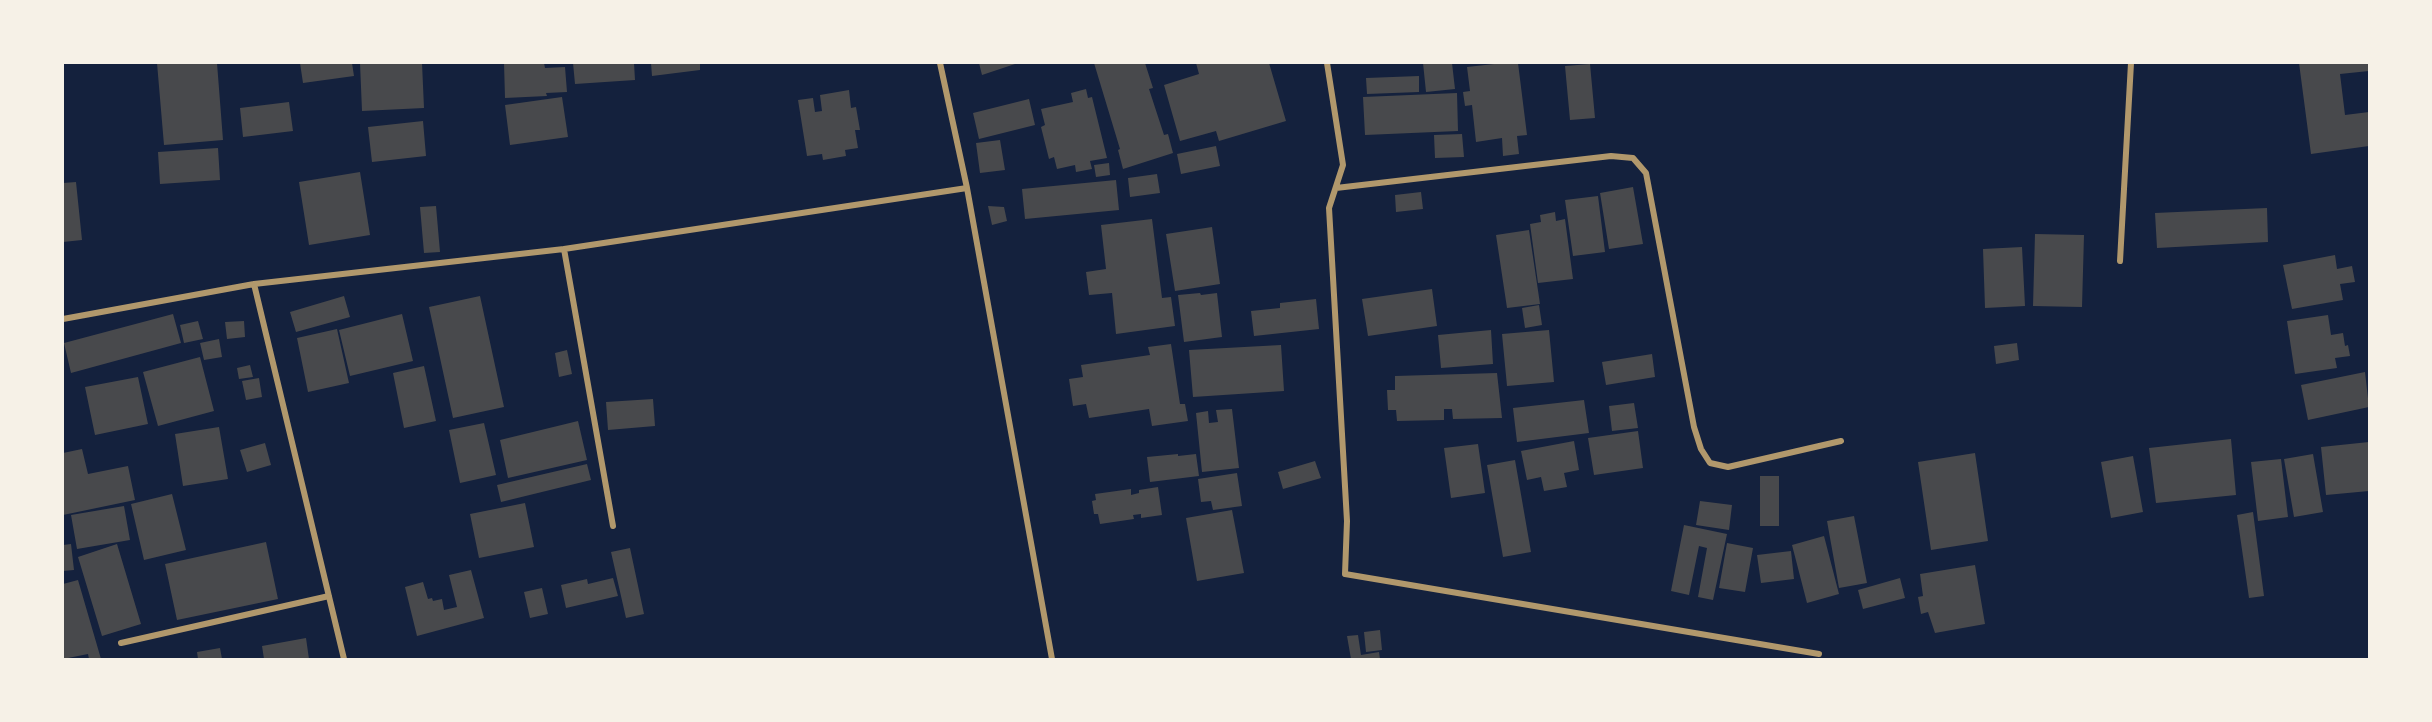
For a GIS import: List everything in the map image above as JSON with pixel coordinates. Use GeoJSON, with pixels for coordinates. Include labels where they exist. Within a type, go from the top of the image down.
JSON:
{"type":"FeatureCollection","features":[{"type":"Feature","properties":{"kind":"street"},"geometry":{"type":"LineString","coordinates":[[940,63],[967,188],[1052,659]]}},
{"type":"Feature","properties":{"kind":"street"},"geometry":{"type":"LineString","coordinates":[[1328,63],[1343,165],[1329,208],[1347,521],[1345,574],[1819,654]]}},
{"type":"Feature","properties":{"kind":"street"},"geometry":{"type":"LineString","coordinates":[[2120,261],[2132,63]]}},
{"type":"Feature","properties":{"kind":"street"},"geometry":{"type":"LineString","coordinates":[[1336,188],[1611,156],[1633,158],[1646,173],[1694,427],[1701,449],[1710,464],[1728,467],[1841,441]]}},
{"type":"Feature","properties":{"kind":"street"},"geometry":{"type":"LineString","coordinates":[[63,319],[254,284],[564,249],[967,188]]}},
{"type":"Feature","properties":{"kind":"street"},"geometry":{"type":"LineString","coordinates":[[564,249],[613,526]]}},
{"type":"Feature","properties":{"kind":"street"},"geometry":{"type":"LineString","coordinates":[[254,284],[344,659]]}},
{"type":"Feature","properties":{"kind":"street"},"geometry":{"type":"LineString","coordinates":[[121,643],[329,596]]}},
{"type":"Feature","properties":{"kind":"building"},"geometry":{"type":"Polygon","coordinates":[[[157,63],[217,63],[223,140],[164,145],[157,63]]]}},
{"type":"Feature","properties":{"kind":"building"},"geometry":{"type":"Polygon","coordinates":[[[300,63],[352,63],[354,76],[303,83],[300,63]]]}},
{"type":"Feature","properties":{"kind":"building"},"geometry":{"type":"Polygon","coordinates":[[[360,63],[422,63],[424,108],[362,111],[360,63]]]}},
{"type":"Feature","properties":{"kind":"building"},"geometry":{"type":"Polygon","coordinates":[[[504,63],[544,63],[545,68],[565,67],[567,92],[546,93],[547,96],[505,98],[504,63]]]}},
{"type":"Feature","properties":{"kind":"building"},"geometry":{"type":"Polygon","coordinates":[[[573,63],[634,63],[635,80],[575,84],[573,63]]]}},
{"type":"Feature","properties":{"kind":"building"},"geometry":{"type":"Polygon","coordinates":[[[651,63],[700,63],[700,70],[652,76],[651,63]]]}},
{"type":"Feature","properties":{"kind":"building"},"geometry":{"type":"Polygon","coordinates":[[[979,63],[1018,63],[982,75],[979,63]]]}},
{"type":"Feature","properties":{"kind":"building"},"geometry":{"type":"Polygon","coordinates":[[[1094,63],[1145,63],[1153,88],[1149,89],[1164,135],[1168,134],[1173,153],[1123,169],[1118,150],[1120,149],[1094,63]]]}},
{"type":"Feature","properties":{"kind":"building"},"geometry":{"type":"Polygon","coordinates":[[[1196,63],[1269,63],[1286,121],[1219,141],[1216,131],[1180,141],[1164,85],[1199,74],[1196,63]]]}},
{"type":"Feature","properties":{"kind":"building"},"geometry":{"type":"Polygon","coordinates":[[[1423,63],[1452,63],[1455,89],[1426,92],[1423,63]]]}},
{"type":"Feature","properties":{"kind":"building"},"geometry":{"type":"Polygon","coordinates":[[[1518,63],[1527,135],[1517,136],[1519,154],[1503,156],[1502,138],[1476,142],[1472,105],[1465,106],[1463,92],[1470,91],[1467,67],[1518,63]]]}},
{"type":"Feature","properties":{"kind":"building"},"geometry":{"type":"Polygon","coordinates":[[[2299,63],[2369,63],[2369,71],[2340,74],[2345,115],[2369,112],[2369,146],[2311,154],[2299,63]]]}},
{"type":"Feature","properties":{"kind":"building"},"geometry":{"type":"Polygon","coordinates":[[[1590,64],[1595,118],[1570,120],[1565,66],[1590,64]]]}},
{"type":"Feature","properties":{"kind":"building"},"geometry":{"type":"Polygon","coordinates":[[[1419,76],[1419,92],[1367,94],[1366,78],[1419,76]]]}},
{"type":"Feature","properties":{"kind":"building"},"geometry":{"type":"Polygon","coordinates":[[[1086,89],[1088,98],[1092,97],[1107,158],[1090,161],[1092,169],[1076,172],[1075,165],[1057,169],[1054,157],[1049,159],[1041,127],[1045,125],[1041,109],[1073,102],[1071,93],[1086,89]]]}},
{"type":"Feature","properties":{"kind":"building"},"geometry":{"type":"Polygon","coordinates":[[[849,90],[851,108],[856,107],[860,130],[855,130],[858,148],[845,150],[846,156],[823,160],[822,154],[807,156],[798,100],[813,98],[815,112],[822,111],[820,95],[849,90]]]}},
{"type":"Feature","properties":{"kind":"building"},"geometry":{"type":"Polygon","coordinates":[[[1457,93],[1458,131],[1365,135],[1363,97],[1457,93]]]}},
{"type":"Feature","properties":{"kind":"building"},"geometry":{"type":"Polygon","coordinates":[[[562,97],[568,137],[510,145],[505,105],[562,97]]]}},
{"type":"Feature","properties":{"kind":"building"},"geometry":{"type":"Polygon","coordinates":[[[1029,99],[1035,125],[979,139],[973,113],[1029,99]]]}},
{"type":"Feature","properties":{"kind":"building"},"geometry":{"type":"Polygon","coordinates":[[[289,102],[293,131],[243,137],[240,108],[289,102]]]}},
{"type":"Feature","properties":{"kind":"building"},"geometry":{"type":"Polygon","coordinates":[[[423,121],[426,156],[372,162],[368,127],[423,121]]]}},
{"type":"Feature","properties":{"kind":"building"},"geometry":{"type":"Polygon","coordinates":[[[1462,134],[1464,157],[1435,158],[1434,135],[1462,134]]]}},
{"type":"Feature","properties":{"kind":"building"},"geometry":{"type":"Polygon","coordinates":[[[1000,140],[1005,170],[980,173],[976,143],[1000,140]]]}},
{"type":"Feature","properties":{"kind":"building"},"geometry":{"type":"Polygon","coordinates":[[[1216,146],[1220,166],[1181,174],[1177,154],[1216,146]]]}},
{"type":"Feature","properties":{"kind":"building"},"geometry":{"type":"Polygon","coordinates":[[[218,148],[220,180],[160,184],[158,152],[218,148]]]}},
{"type":"Feature","properties":{"kind":"building"},"geometry":{"type":"Polygon","coordinates":[[[1109,163],[1110,175],[1096,177],[1094,165],[1109,163]]]}},
{"type":"Feature","properties":{"kind":"building"},"geometry":{"type":"Polygon","coordinates":[[[360,172],[370,235],[309,245],[299,182],[360,172]]]}},
{"type":"Feature","properties":{"kind":"building"},"geometry":{"type":"Polygon","coordinates":[[[1157,174],[1160,193],[1130,197],[1128,178],[1157,174]]]}},
{"type":"Feature","properties":{"kind":"building"},"geometry":{"type":"Polygon","coordinates":[[[1116,180],[1119,210],[1025,219],[1022,189],[1116,180]]]}},
{"type":"Feature","properties":{"kind":"building"},"geometry":{"type":"Polygon","coordinates":[[[76,182],[82,240],[63,242],[63,183],[76,182]]]}},
{"type":"Feature","properties":{"kind":"building"},"geometry":{"type":"Polygon","coordinates":[[[1633,187],[1643,244],[1609,249],[1600,193],[1633,187]]]}},
{"type":"Feature","properties":{"kind":"building"},"geometry":{"type":"Polygon","coordinates":[[[1421,192],[1423,209],[1396,212],[1395,195],[1421,192]]]}},
{"type":"Feature","properties":{"kind":"building"},"geometry":{"type":"Polygon","coordinates":[[[1598,196],[1605,252],[1573,256],[1565,200],[1598,196]]]}},
{"type":"Feature","properties":{"kind":"building"},"geometry":{"type":"Polygon","coordinates":[[[436,206],[440,252],[424,253],[420,207],[436,206]]]}},
{"type":"Feature","properties":{"kind":"building"},"geometry":{"type":"Polygon","coordinates":[[[988,206],[1004,207],[1007,221],[992,225],[988,206]]]}},
{"type":"Feature","properties":{"kind":"building"},"geometry":{"type":"Polygon","coordinates":[[[2267,208],[2268,242],[2157,248],[2155,213],[2267,208]]]}},
{"type":"Feature","properties":{"kind":"building"},"geometry":{"type":"Polygon","coordinates":[[[1555,212],[1556,221],[1565,219],[1573,279],[1538,283],[1530,224],[1541,222],[1540,215],[1555,212]]]}},
{"type":"Feature","properties":{"kind":"building"},"geometry":{"type":"Polygon","coordinates":[[[1152,219],[1162,298],[1171,297],[1175,326],[1116,334],[1112,293],[1089,295],[1086,272],[1106,269],[1101,225],[1152,219]]]}},
{"type":"Feature","properties":{"kind":"building"},"geometry":{"type":"Polygon","coordinates":[[[1212,227],[1220,284],[1175,291],[1166,234],[1212,227]]]}},
{"type":"Feature","properties":{"kind":"building"},"geometry":{"type":"Polygon","coordinates":[[[1529,230],[1540,304],[1507,308],[1496,235],[1529,230]]]}},
{"type":"Feature","properties":{"kind":"building"},"geometry":{"type":"Polygon","coordinates":[[[2035,234],[2084,235],[2082,307],[2033,306],[2035,234]]]}},
{"type":"Feature","properties":{"kind":"building"},"geometry":{"type":"Polygon","coordinates":[[[2022,247],[2025,306],[1985,308],[1983,249],[2022,247]]]}},
{"type":"Feature","properties":{"kind":"building"},"geometry":{"type":"Polygon","coordinates":[[[2335,255],[2337,269],[2352,266],[2355,282],[2340,284],[2343,300],[2292,309],[2283,265],[2335,255]]]}},
{"type":"Feature","properties":{"kind":"building"},"geometry":{"type":"Polygon","coordinates":[[[1432,289],[1437,326],[1368,336],[1362,299],[1432,289]]]}},
{"type":"Feature","properties":{"kind":"building"},"geometry":{"type":"Polygon","coordinates":[[[1200,293],[1201,295],[1217,293],[1222,337],[1184,342],[1178,295],[1200,293]]]}},
{"type":"Feature","properties":{"kind":"building"},"geometry":{"type":"Polygon","coordinates":[[[344,296],[350,317],[296,332],[290,312],[344,296]]]}},
{"type":"Feature","properties":{"kind":"building"},"geometry":{"type":"Polygon","coordinates":[[[480,296],[504,407],[453,418],[429,307],[480,296]]]}},
{"type":"Feature","properties":{"kind":"building"},"geometry":{"type":"Polygon","coordinates":[[[1316,299],[1319,329],[1254,336],[1251,311],[1280,308],[1280,303],[1316,299]]]}},
{"type":"Feature","properties":{"kind":"building"},"geometry":{"type":"Polygon","coordinates":[[[1539,305],[1542,325],[1525,328],[1522,308],[1539,305]]]}},
{"type":"Feature","properties":{"kind":"building"},"geometry":{"type":"Polygon","coordinates":[[[173,314],[181,343],[71,373],[64,343],[173,314]]]}},
{"type":"Feature","properties":{"kind":"building"},"geometry":{"type":"Polygon","coordinates":[[[402,314],[413,361],[350,376],[339,330],[402,314]]]}},
{"type":"Feature","properties":{"kind":"building"},"geometry":{"type":"Polygon","coordinates":[[[2328,315],[2331,335],[2343,333],[2345,346],[2348,345],[2350,356],[2335,358],[2337,368],[2295,374],[2287,321],[2328,315]]]}},
{"type":"Feature","properties":{"kind":"building"},"geometry":{"type":"Polygon","coordinates":[[[198,321],[203,339],[184,343],[180,325],[198,321]]]}},
{"type":"Feature","properties":{"kind":"building"},"geometry":{"type":"Polygon","coordinates":[[[244,321],[245,337],[227,339],[225,322],[244,321]]]}},
{"type":"Feature","properties":{"kind":"building"},"geometry":{"type":"Polygon","coordinates":[[[337,329],[349,383],[308,392],[297,338],[337,329]]]}},
{"type":"Feature","properties":{"kind":"building"},"geometry":{"type":"Polygon","coordinates":[[[1491,330],[1493,364],[1441,368],[1438,335],[1491,330]]]}},
{"type":"Feature","properties":{"kind":"building"},"geometry":{"type":"Polygon","coordinates":[[[1549,330],[1554,382],[1507,386],[1502,334],[1549,330]]]}},
{"type":"Feature","properties":{"kind":"building"},"geometry":{"type":"Polygon","coordinates":[[[219,339],[222,357],[204,360],[200,343],[219,339]]]}},
{"type":"Feature","properties":{"kind":"building"},"geometry":{"type":"Polygon","coordinates":[[[2017,343],[2019,360],[1996,364],[1994,346],[2017,343]]]}},
{"type":"Feature","properties":{"kind":"building"},"geometry":{"type":"Polygon","coordinates":[[[1171,344],[1180,404],[1185,404],[1188,421],[1152,426],[1149,409],[1089,418],[1086,404],[1073,406],[1069,379],[1083,377],[1081,365],[1150,355],[1148,347],[1171,344]]]}},
{"type":"Feature","properties":{"kind":"building"},"geometry":{"type":"Polygon","coordinates":[[[1281,345],[1284,391],[1193,397],[1189,350],[1281,345]]]}},
{"type":"Feature","properties":{"kind":"building"},"geometry":{"type":"Polygon","coordinates":[[[567,350],[572,374],[559,377],[555,353],[567,350]]]}},
{"type":"Feature","properties":{"kind":"building"},"geometry":{"type":"Polygon","coordinates":[[[1652,354],[1655,377],[1606,385],[1602,362],[1652,354]]]}},
{"type":"Feature","properties":{"kind":"building"},"geometry":{"type":"Polygon","coordinates":[[[200,357],[214,411],[158,426],[143,372],[200,357]]]}},
{"type":"Feature","properties":{"kind":"building"},"geometry":{"type":"Polygon","coordinates":[[[250,365],[253,377],[239,379],[237,368],[250,365]]]}},
{"type":"Feature","properties":{"kind":"building"},"geometry":{"type":"Polygon","coordinates":[[[424,366],[436,421],[404,428],[393,373],[424,366]]]}},
{"type":"Feature","properties":{"kind":"building"},"geometry":{"type":"Polygon","coordinates":[[[2365,372],[2369,407],[2308,420],[2301,385],[2365,372]]]}},
{"type":"Feature","properties":{"kind":"building"},"geometry":{"type":"Polygon","coordinates":[[[1497,373],[1502,418],[1453,419],[1452,409],[1444,409],[1444,420],[1397,421],[1396,410],[1388,410],[1387,390],[1395,390],[1395,376],[1497,373]]]}},
{"type":"Feature","properties":{"kind":"building"},"geometry":{"type":"Polygon","coordinates":[[[138,377],[148,424],[95,435],[85,387],[138,377]]]}},
{"type":"Feature","properties":{"kind":"building"},"geometry":{"type":"Polygon","coordinates":[[[259,378],[262,397],[246,400],[242,381],[259,378]]]}},
{"type":"Feature","properties":{"kind":"building"},"geometry":{"type":"Polygon","coordinates":[[[653,399],[655,426],[608,430],[606,402],[653,399]]]}},
{"type":"Feature","properties":{"kind":"building"},"geometry":{"type":"Polygon","coordinates":[[[1584,400],[1589,433],[1517,442],[1513,408],[1584,400]]]}},
{"type":"Feature","properties":{"kind":"building"},"geometry":{"type":"Polygon","coordinates":[[[1634,403],[1638,428],[1612,431],[1609,406],[1634,403]]]}},
{"type":"Feature","properties":{"kind":"building"},"geometry":{"type":"Polygon","coordinates":[[[1232,409],[1239,468],[1202,472],[1196,413],[1208,411],[1209,423],[1218,422],[1216,410],[1232,409]]]}},
{"type":"Feature","properties":{"kind":"building"},"geometry":{"type":"Polygon","coordinates":[[[578,421],[587,460],[508,478],[500,440],[578,421]]]}},
{"type":"Feature","properties":{"kind":"building"},"geometry":{"type":"Polygon","coordinates":[[[484,423],[496,475],[460,483],[449,430],[484,423]]]}},
{"type":"Feature","properties":{"kind":"building"},"geometry":{"type":"Polygon","coordinates":[[[219,427],[228,479],[183,486],[175,434],[219,427]]]}},
{"type":"Feature","properties":{"kind":"building"},"geometry":{"type":"Polygon","coordinates":[[[1638,431],[1643,468],[1594,475],[1588,438],[1638,431]]]}},
{"type":"Feature","properties":{"kind":"building"},"geometry":{"type":"Polygon","coordinates":[[[2231,439],[2236,495],[2156,503],[2149,448],[2231,439]]]}},
{"type":"Feature","properties":{"kind":"building"},"geometry":{"type":"Polygon","coordinates":[[[1574,441],[1579,470],[1564,473],[1567,487],[1544,491],[1541,477],[1527,480],[1521,451],[1574,441]]]}},
{"type":"Feature","properties":{"kind":"building"},"geometry":{"type":"Polygon","coordinates":[[[2369,442],[2369,491],[2326,495],[2321,447],[2369,442]]]}},
{"type":"Feature","properties":{"kind":"building"},"geometry":{"type":"Polygon","coordinates":[[[265,443],[271,465],[247,472],[240,450],[265,443]]]}},
{"type":"Feature","properties":{"kind":"building"},"geometry":{"type":"Polygon","coordinates":[[[1478,444],[1485,493],[1451,498],[1444,448],[1478,444]]]}},
{"type":"Feature","properties":{"kind":"building"},"geometry":{"type":"Polygon","coordinates":[[[82,449],[88,474],[128,466],[135,500],[63,515],[63,453],[82,449]]]}},
{"type":"Feature","properties":{"kind":"building"},"geometry":{"type":"Polygon","coordinates":[[[1975,453],[1988,541],[1931,550],[1918,462],[1975,453]]]}},
{"type":"Feature","properties":{"kind":"building"},"geometry":{"type":"Polygon","coordinates":[[[1178,454],[1178,456],[1196,454],[1199,476],[1150,482],[1147,457],[1178,454]]]}},
{"type":"Feature","properties":{"kind":"building"},"geometry":{"type":"Polygon","coordinates":[[[2313,454],[2323,512],[2294,517],[2284,459],[2313,454]]]}},
{"type":"Feature","properties":{"kind":"building"},"geometry":{"type":"Polygon","coordinates":[[[2133,456],[2143,512],[2111,518],[2101,462],[2133,456]]]}},
{"type":"Feature","properties":{"kind":"building"},"geometry":{"type":"Polygon","coordinates":[[[2281,459],[2288,517],[2258,521],[2251,462],[2281,459]]]}},
{"type":"Feature","properties":{"kind":"building"},"geometry":{"type":"Polygon","coordinates":[[[1515,460],[1531,552],[1503,557],[1487,465],[1515,460]]]}},
{"type":"Feature","properties":{"kind":"building"},"geometry":{"type":"Polygon","coordinates":[[[1315,461],[1321,478],[1283,489],[1278,472],[1315,461]]]}},
{"type":"Feature","properties":{"kind":"building"},"geometry":{"type":"Polygon","coordinates":[[[587,464],[591,480],[501,502],[497,485],[587,464]]]}},
{"type":"Feature","properties":{"kind":"building"},"geometry":{"type":"Polygon","coordinates":[[[1237,473],[1242,506],[1213,510],[1211,501],[1201,502],[1198,479],[1237,473]]]}},
{"type":"Feature","properties":{"kind":"building"},"geometry":{"type":"Polygon","coordinates":[[[1760,476],[1779,476],[1779,526],[1760,526],[1760,476]]]}},
{"type":"Feature","properties":{"kind":"building"},"geometry":{"type":"Polygon","coordinates":[[[1158,487],[1162,515],[1141,518],[1141,514],[1133,515],[1134,519],[1100,524],[1098,514],[1094,514],[1092,501],[1096,500],[1095,494],[1131,489],[1131,495],[1139,493],[1139,490],[1158,487]]]}},
{"type":"Feature","properties":{"kind":"building"},"geometry":{"type":"Polygon","coordinates":[[[172,494],[186,550],[144,560],[131,504],[172,494]]]}},
{"type":"Feature","properties":{"kind":"building"},"geometry":{"type":"Polygon","coordinates":[[[1700,501],[1732,505],[1729,530],[1696,525],[1700,501]]]}},
{"type":"Feature","properties":{"kind":"building"},"geometry":{"type":"Polygon","coordinates":[[[525,503],[534,547],[479,558],[470,514],[525,503]]]}},
{"type":"Feature","properties":{"kind":"building"},"geometry":{"type":"Polygon","coordinates":[[[124,506],[130,540],[77,549],[71,515],[124,506]]]}},
{"type":"Feature","properties":{"kind":"building"},"geometry":{"type":"Polygon","coordinates":[[[1232,510],[1244,573],[1197,581],[1186,518],[1232,510]]]}},
{"type":"Feature","properties":{"kind":"building"},"geometry":{"type":"Polygon","coordinates":[[[2253,512],[2264,596],[2249,598],[2237,515],[2253,512]]]}},
{"type":"Feature","properties":{"kind":"building"},"geometry":{"type":"Polygon","coordinates":[[[1854,516],[1867,583],[1839,588],[1827,521],[1854,516]]]}},
{"type":"Feature","properties":{"kind":"building"},"geometry":{"type":"Polygon","coordinates":[[[1684,525],[1727,534],[1713,600],[1698,597],[1707,548],[1699,546],[1689,595],[1671,591],[1684,525]]]}},
{"type":"Feature","properties":{"kind":"building"},"geometry":{"type":"Polygon","coordinates":[[[1824,536],[1839,594],[1807,603],[1792,545],[1824,536]]]}},
{"type":"Feature","properties":{"kind":"building"},"geometry":{"type":"Polygon","coordinates":[[[266,542],[278,599],[177,620],[165,564],[266,542]]]}},
{"type":"Feature","properties":{"kind":"building"},"geometry":{"type":"Polygon","coordinates":[[[1727,543],[1753,548],[1745,592],[1719,588],[1727,543]]]}},
{"type":"Feature","properties":{"kind":"building"},"geometry":{"type":"Polygon","coordinates":[[[71,544],[74,570],[63,571],[63,545],[71,544]]]}},
{"type":"Feature","properties":{"kind":"building"},"geometry":{"type":"Polygon","coordinates":[[[117,544],[141,624],[102,636],[78,557],[117,544]]]}},
{"type":"Feature","properties":{"kind":"building"},"geometry":{"type":"Polygon","coordinates":[[[630,548],[644,614],[626,618],[611,552],[630,548]]]}},
{"type":"Feature","properties":{"kind":"building"},"geometry":{"type":"Polygon","coordinates":[[[1791,551],[1794,579],[1761,583],[1757,555],[1791,551]]]}},
{"type":"Feature","properties":{"kind":"building"},"geometry":{"type":"Polygon","coordinates":[[[1975,565],[1985,624],[1935,633],[1928,612],[1921,614],[1918,597],[1923,596],[1920,574],[1975,565]]]}},
{"type":"Feature","properties":{"kind":"building"},"geometry":{"type":"Polygon","coordinates":[[[471,570],[484,618],[417,636],[405,587],[423,582],[428,599],[432,598],[433,601],[442,599],[444,610],[457,607],[449,575],[471,570]]]}},
{"type":"Feature","properties":{"kind":"building"},"geometry":{"type":"Polygon","coordinates":[[[613,578],[618,596],[566,608],[561,585],[587,579],[588,584],[613,578]]]}},
{"type":"Feature","properties":{"kind":"building"},"geometry":{"type":"Polygon","coordinates":[[[1900,578],[1905,598],[1863,609],[1858,590],[1900,578]]]}},
{"type":"Feature","properties":{"kind":"building"},"geometry":{"type":"Polygon","coordinates":[[[78,580],[101,659],[89,659],[88,654],[63,659],[63,584],[78,580]]]}},
{"type":"Feature","properties":{"kind":"building"},"geometry":{"type":"Polygon","coordinates":[[[542,588],[548,614],[530,618],[524,592],[542,588]]]}},
{"type":"Feature","properties":{"kind":"building"},"geometry":{"type":"Polygon","coordinates":[[[1380,630],[1382,650],[1366,652],[1364,632],[1380,630]]]}},
{"type":"Feature","properties":{"kind":"building"},"geometry":{"type":"Polygon","coordinates":[[[1358,635],[1361,655],[1379,652],[1380,659],[1351,659],[1347,636],[1358,635]]]}},
{"type":"Feature","properties":{"kind":"building"},"geometry":{"type":"Polygon","coordinates":[[[306,638],[309,659],[264,659],[262,646],[306,638]]]}},
{"type":"Feature","properties":{"kind":"building"},"geometry":{"type":"Polygon","coordinates":[[[220,648],[222,659],[198,659],[197,652],[220,648]]]}}]}
